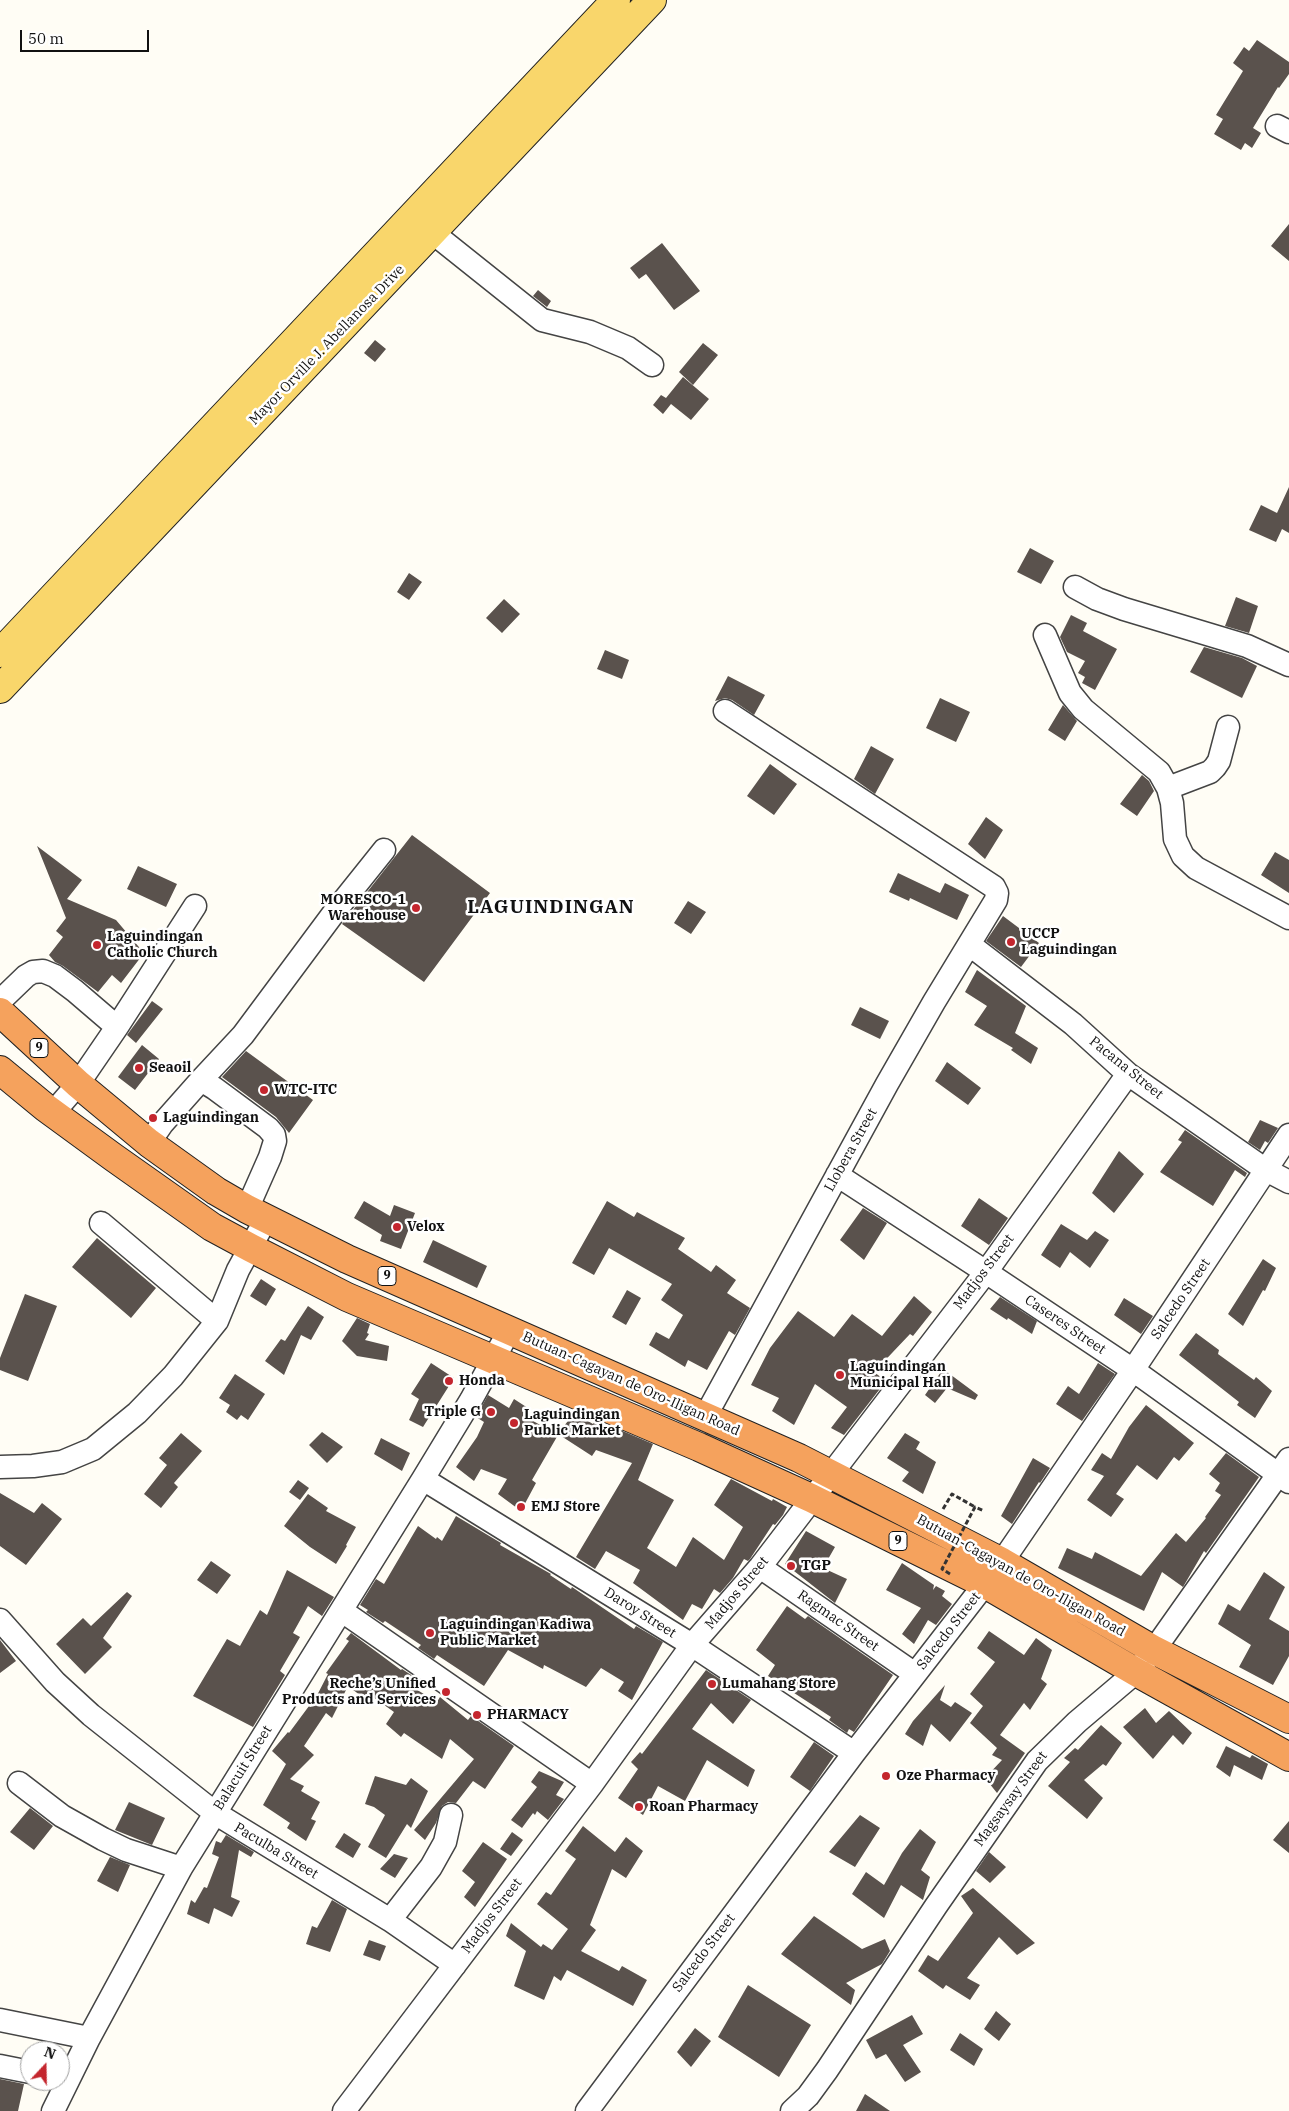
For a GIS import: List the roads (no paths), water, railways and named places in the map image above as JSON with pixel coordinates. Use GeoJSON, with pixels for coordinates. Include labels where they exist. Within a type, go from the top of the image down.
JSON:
{"type":"FeatureCollection","features":[{"type":"Feature","properties":{"kind":"highway","name":"Butuan-Cagayan de Oro-Iligan Road"},"geometry":{"type":"LineString","coordinates":[[0,1012],[78,1084],[149,1143],[216,1191],[256,1214],[347,1259],[831,1474],[1002,1562],[1154,1650],[1289,1720]]}},
{"type":"Feature","properties":{"kind":"highway","name":"Butuan-Cagayan de Oro-Iligan Road"},"geometry":{"type":"LineString","coordinates":[[0,1070],[53,1113],[212,1227],[251,1248],[347,1297],[812,1498],[985,1584],[1136,1672],[1289,1756]]}},
{"type":"Feature","properties":{"kind":"main road","name":"Mayor Orville J. Abellanosa Drive"},"geometry":{"type":"LineString","coordinates":[[0,653],[616,0]]}},
{"type":"Feature","properties":{"kind":"main road","name":"Mayor Orville J. Abellanosa Drive"},"geometry":{"type":"LineString","coordinates":[[0,688],[652,0]]}},
{"type":"Feature","properties":{"kind":"street"},"geometry":{"type":"LineString","coordinates":[[433,233],[542,320],[590,332],[628,348],[652,365]]}},
{"type":"Feature","properties":{"kind":"street"},"geometry":{"type":"LineString","coordinates":[[1075,586],[1097,598],[1124,609],[1247,646],[1289,665]]}},
{"type":"Feature","properties":{"kind":"street"},"geometry":{"type":"LineString","coordinates":[[1045,635],[1070,694],[1083,710],[1159,772],[1168,788],[1172,803],[1175,839],[1183,856],[1196,868],[1289,918]]}},
{"type":"Feature","properties":{"kind":"street","name":"Llobera Street"},"geometry":{"type":"LineString","coordinates":[[705,1417],[934,1002],[996,900],[997,893],[994,887],[725,712]]}},
{"type":"Feature","properties":{"kind":"street"},"geometry":{"type":"LineString","coordinates":[[1168,788],[1210,772],[1215,767],[1219,760],[1228,727]]}},
{"type":"Feature","properties":{"kind":"street"},"geometry":{"type":"LineString","coordinates":[[149,1143],[162,1124],[243,1035],[336,910],[384,850]]}},
{"type":"Feature","properties":{"kind":"street"},"geometry":{"type":"LineString","coordinates":[[53,1113],[78,1084],[195,906]]}},
{"type":"Feature","properties":{"kind":"street","name":"Pacana Street"},"geometry":{"type":"LineString","coordinates":[[970,945],[1073,1024],[1128,1074],[1266,1170],[1289,1182]]}},
{"type":"Feature","properties":{"kind":"street"},"geometry":{"type":"LineString","coordinates":[[0,1002],[26,976],[34,972],[43,971],[54,976],[75,991],[117,1027]]}},
{"type":"Feature","properties":{"kind":"street","name":"Madjos Street"},"geometry":{"type":"LineString","coordinates":[[344,2111],[592,1784],[692,1646],[760,1567],[986,1272],[1128,1074]]}},
{"type":"Feature","properties":{"kind":"street"},"geometry":{"type":"LineString","coordinates":[[0,1467],[33,1466],[62,1462],[93,1449],[149,1400],[173,1376],[217,1322],[238,1270],[251,1248],[256,1214],[275,1140],[274,1135],[268,1128],[243,1108],[201,1080]]}},
{"type":"Feature","properties":{"kind":"street","name":"Salcedo Street"},"geometry":{"type":"LineString","coordinates":[[586,2111],[854,1752],[1002,1562],[1133,1370],[1289,1135]]}},
{"type":"Feature","properties":{"kind":"street","name":"Caseres Street"},"geometry":{"type":"LineString","coordinates":[[837,1175],[1286,1472]]}},
{"type":"Feature","properties":{"kind":"street"},"geometry":{"type":"LineString","coordinates":[[101,1223],[217,1322]]}},
{"type":"Feature","properties":{"kind":"street","name":"Balacuit Street"},"geometry":{"type":"LineString","coordinates":[[70,2068],[89,2038],[181,1868],[342,1611],[423,1478],[509,1330]]}},
{"type":"Feature","properties":{"kind":"street","name":"Magsaysay Street"},"geometry":{"type":"LineString","coordinates":[[792,2111],[808,2096],[828,2070],[936,1906],[1037,1761],[1069,1728],[1136,1672],[1286,1472]]}},
{"type":"Feature","properties":{"kind":"street","name":"Daroy Street"},"geometry":{"type":"LineString","coordinates":[[423,1478],[692,1646],[854,1752]]}},
{"type":"Feature","properties":{"kind":"street","name":"Ragmac Street"},"geometry":{"type":"LineString","coordinates":[[760,1567],[915,1674]]}},
{"type":"Feature","properties":{"kind":"street"},"geometry":{"type":"LineString","coordinates":[[342,1611],[592,1784]]}},
{"type":"Feature","properties":{"kind":"street","name":"Paculba Street"},"geometry":{"type":"LineString","coordinates":[[0,1620],[55,1682],[90,1715],[215,1813],[390,1920],[455,1965]]}},
{"type":"Feature","properties":{"kind":"street"},"geometry":{"type":"LineString","coordinates":[[19,1783],[62,1816],[103,1839],[126,1850],[181,1868]]}},
{"type":"Feature","properties":{"kind":"street"},"geometry":{"type":"LineString","coordinates":[[390,1920],[431,1867],[445,1842],[451,1815]]}},
{"type":"Feature","properties":{"kind":"street"},"geometry":{"type":"LineString","coordinates":[[0,2020],[89,2038]]}},
{"type":"Feature","properties":{"kind":"street"},"geometry":{"type":"LineString","coordinates":[[0,2066],[20,2070]]}},
{"type":"Feature","properties":{"kind":"street","name":"Balacuit Street"},"geometry":{"type":"LineString","coordinates":[[53,2111],[60,2091]]}},
{"type":"Feature","properties":{"kind":"place","name":"MORESCO-1 Warehouse"},"geometry":{"type":"Point","coordinates":[416,908]}},
{"type":"Feature","properties":{"kind":"place","name":"UCCP Laguindingan"},"geometry":{"type":"Point","coordinates":[1011,942]}},
{"type":"Feature","properties":{"kind":"place","name":"Laguindingan Catholic Church"},"geometry":{"type":"Point","coordinates":[97,945]}},
{"type":"Feature","properties":{"kind":"place","name":"Seaoil"},"geometry":{"type":"Point","coordinates":[139,1068]}},
{"type":"Feature","properties":{"kind":"place","name":"WTC-ITC"},"geometry":{"type":"Point","coordinates":[264,1090]}},
{"type":"Feature","properties":{"kind":"place","name":"Laguindingan"},"geometry":{"type":"Point","coordinates":[153,1118]}},
{"type":"Feature","properties":{"kind":"place","name":"Velox"},"geometry":{"type":"Point","coordinates":[397,1227]}},
{"type":"Feature","properties":{"kind":"place","name":"Laguindingan Municipal Hall"},"geometry":{"type":"Point","coordinates":[840,1375]}},
{"type":"Feature","properties":{"kind":"place","name":"Honda"},"geometry":{"type":"Point","coordinates":[449,1381]}},
{"type":"Feature","properties":{"kind":"place","name":"Triple G"},"geometry":{"type":"Point","coordinates":[491,1412]}},
{"type":"Feature","properties":{"kind":"place","name":"Laguindingan Public Market"},"geometry":{"type":"Point","coordinates":[514,1423]}},
{"type":"Feature","properties":{"kind":"place","name":"EMJ Store"},"geometry":{"type":"Point","coordinates":[521,1507]}},
{"type":"Feature","properties":{"kind":"place","name":"TGP"},"geometry":{"type":"Point","coordinates":[791,1566]}},
{"type":"Feature","properties":{"kind":"place","name":"Laguindingan Kadiwa Public Market"},"geometry":{"type":"Point","coordinates":[430,1633]}},
{"type":"Feature","properties":{"kind":"place","name":"Lumahang Store"},"geometry":{"type":"Point","coordinates":[712,1684]}},
{"type":"Feature","properties":{"kind":"place","name":"Reche’s Unified Products and Services"},"geometry":{"type":"Point","coordinates":[446,1692]}},
{"type":"Feature","properties":{"kind":"place","name":"PHARMACY"},"geometry":{"type":"Point","coordinates":[477,1715]}},
{"type":"Feature","properties":{"kind":"place","name":"Oze Pharmacy"},"geometry":{"type":"Point","coordinates":[886,1776]}},
{"type":"Feature","properties":{"kind":"place","name":"Roan Pharmacy"},"geometry":{"type":"Point","coordinates":[639,1807]}},
{"type":"Feature","properties":{"kind":"district","name":"LAGUINDINGAN"},"geometry":{"type":"Point","coordinates":[551,908]}}]}
